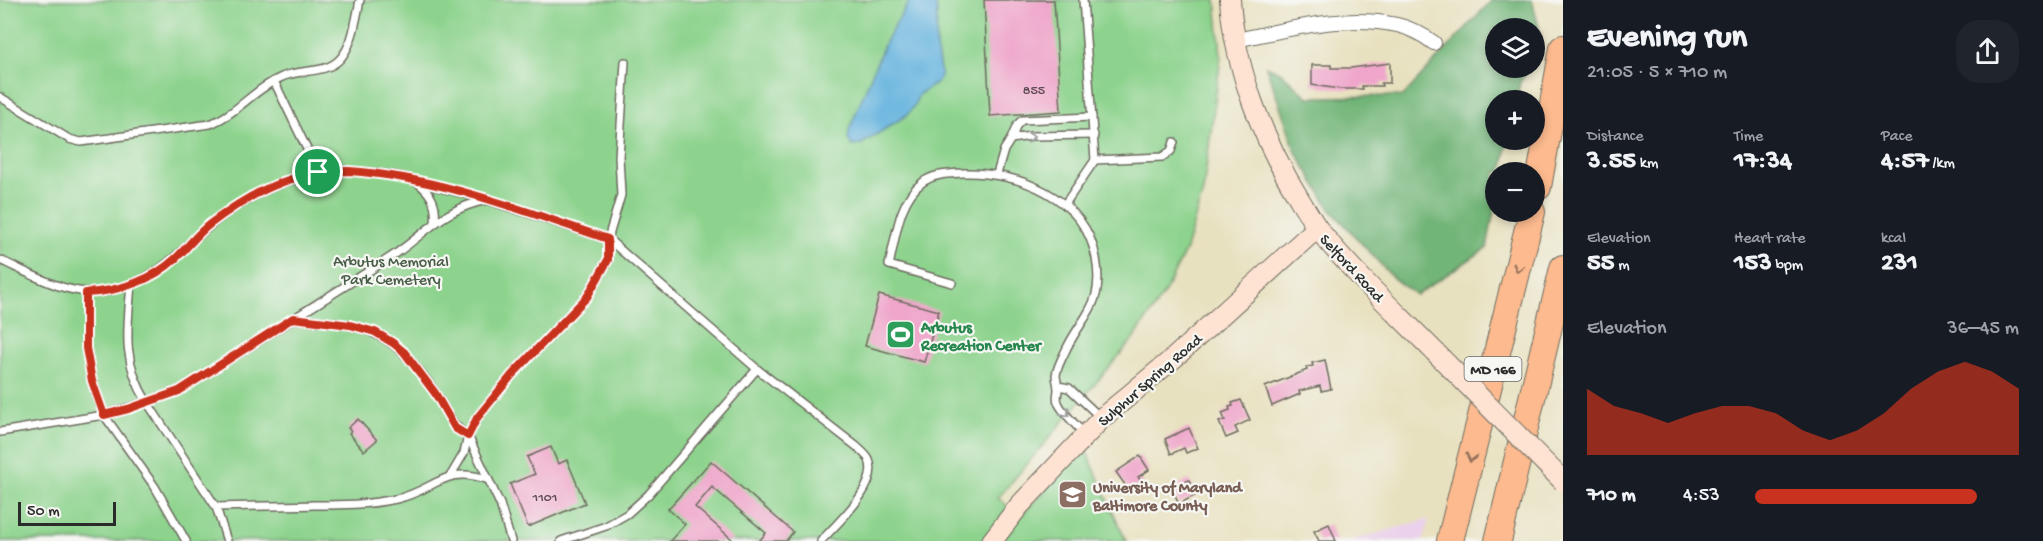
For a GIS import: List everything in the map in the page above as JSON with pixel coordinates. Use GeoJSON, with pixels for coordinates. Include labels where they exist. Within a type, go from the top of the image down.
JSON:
{"type":"FeatureCollection","features":[{"type":"Feature","properties":{"kind":"highway"},"geometry":{"type":"LineString","coordinates":[[1542,162],[1563,48]]}},
{"type":"Feature","properties":{"kind":"highway"},"geometry":{"type":"LineString","coordinates":[[1544,162],[1563,81]]}},
{"type":"Feature","properties":{"kind":"highway","name":"MD 166"},"geometry":{"type":"LineString","coordinates":[[1451,536],[1530,222]]}},
{"type":"Feature","properties":{"kind":"highway","name":"MD 166"},"geometry":{"type":"LineString","coordinates":[[1498,541],[1563,268]]}},
{"type":"Feature","properties":{"kind":"highway"},"geometry":{"type":"LineString","coordinates":[[1512,541],[1563,275]]}},
{"type":"Feature","properties":{"kind":"main road","name":"Selford Road"},"geometry":{"type":"LineString","coordinates":[[1230,0],[1236,40],[1256,113],[1273,152],[1317,228],[1358,274],[1563,481]]}},
{"type":"Feature","properties":{"kind":"main road","name":"Sulphur Spring Road"},"geometry":{"type":"LineString","coordinates":[[992,541],[1019,506],[1102,418],[1174,357],[1317,228]]}},
{"type":"Feature","properties":{"kind":"street"},"geometry":{"type":"LineString","coordinates":[[1236,40],[1304,27],[1346,22],[1397,25],[1417,32],[1434,43]]}},
{"type":"Feature","properties":{"kind":"lane"},"geometry":{"type":"LineString","coordinates":[[0,97],[69,139],[81,142],[210,124],[222,120],[285,75],[329,67],[339,60],[346,49],[360,0]]}},
{"type":"Feature","properties":{"kind":"lane"},"geometry":{"type":"LineString","coordinates":[[1065,204],[1095,160],[1083,0]]}},
{"type":"Feature","properties":{"kind":"lane"},"geometry":{"type":"LineString","coordinates":[[216,507],[371,504],[403,498],[451,475],[459,465],[468,436],[477,418],[512,375],[587,297],[608,260],[608,239],[621,195],[619,157],[625,62]]}},
{"type":"Feature","properties":{"kind":"lane"},"geometry":{"type":"LineString","coordinates":[[274,81],[318,172]]}},
{"type":"Feature","properties":{"kind":"lane"},"geometry":{"type":"LineString","coordinates":[[998,174],[1004,150],[1022,120],[1092,117]]}},
{"type":"Feature","properties":{"kind":"lane"},"geometry":{"type":"LineString","coordinates":[[1011,139],[1031,136],[1094,135]]}},
{"type":"Feature","properties":{"kind":"lane"},"geometry":{"type":"LineString","coordinates":[[1095,160],[1162,157],[1171,151],[1174,142]]}},
{"type":"Feature","properties":{"kind":"lane"},"geometry":{"type":"LineString","coordinates":[[0,260],[65,288],[86,293],[106,292],[131,285],[158,272],[174,260],[209,225],[265,189],[318,172],[371,172],[417,181],[487,200],[608,239],[757,369],[856,446],[869,459],[871,473],[869,484],[821,541]]}},
{"type":"Feature","properties":{"kind":"lane"},"geometry":{"type":"LineString","coordinates":[[952,283],[889,265],[901,215],[910,195],[923,182],[939,174],[998,174],[1048,192],[1065,204],[1089,236],[1096,256],[1099,275],[1097,292],[1090,312],[1069,342],[1056,375],[1058,403],[1085,436]]}},
{"type":"Feature","properties":{"kind":"lane"},"geometry":{"type":"LineString","coordinates":[[417,181],[432,197],[436,209],[435,222]]}},
{"type":"Feature","properties":{"kind":"lane"},"geometry":{"type":"LineString","coordinates":[[0,432],[104,415],[179,391],[406,247],[450,212],[468,204],[487,200]]}},
{"type":"Feature","properties":{"kind":"lane"},"geometry":{"type":"LineString","coordinates":[[131,285],[127,345],[135,384],[216,507],[227,541]]}},
{"type":"Feature","properties":{"kind":"lane"},"geometry":{"type":"LineString","coordinates":[[86,293],[86,348],[92,381],[104,415],[155,487],[186,541]]}},
{"type":"Feature","properties":{"kind":"lane"},"geometry":{"type":"LineString","coordinates":[[293,318],[350,325],[375,332],[404,352],[435,393],[455,428],[468,436],[486,479],[500,504],[511,541]]}},
{"type":"Feature","properties":{"kind":"lane"},"geometry":{"type":"LineString","coordinates":[[561,541],[606,526],[627,514],[648,495],[757,369]]}},
{"type":"Feature","properties":{"kind":"lane"},"geometry":{"type":"LineString","coordinates":[[1058,386],[1069,388],[1102,418]]}},
{"type":"Feature","properties":{"kind":"lane"},"geometry":{"type":"LineString","coordinates":[[451,475],[474,475],[486,479]]}},
{"type":"Feature","properties":{"kind":"shaded area"},"geometry":{"type":"Polygon","coordinates":[[[1429,519],[1423,541],[1349,541],[1400,527],[1429,519]]]}},
{"type":"Feature","properties":{"kind":"green space","name":"Arbutus Memorial Park Cemetery"},"geometry":{"type":"Polygon","coordinates":[[[0,0],[1216,0],[1221,56],[1203,191],[1186,249],[1165,292],[1134,338],[998,498],[1009,507],[983,541],[0,541],[0,0]]]}},
{"type":"Feature","properties":{"kind":"green space"},"geometry":{"type":"Polygon","coordinates":[[[1492,0],[1532,0],[1536,18],[1485,18],[1485,78],[1523,78],[1518,90],[1485,90],[1485,150],[1506,150],[1504,162],[1485,162],[1485,222],[1492,222],[1487,248],[1416,295],[1394,279],[1330,209],[1296,152],[1266,66],[1280,72],[1308,97],[1403,96],[1492,0]]]}},
{"type":"Feature","properties":{"kind":"green space","name":"University of Maryland Baltimore County"},"geometry":{"type":"Polygon","coordinates":[[[1085,448],[1126,541],[1001,541],[1018,519],[1085,448]]]}},
{"type":"Feature","properties":{"kind":"water"},"geometry":{"type":"Polygon","coordinates":[[[910,0],[934,0],[937,10],[936,47],[941,75],[937,83],[919,94],[907,115],[860,145],[852,146],[848,139],[849,130],[885,42],[910,0]]]}},
{"type":"Feature","properties":{"kind":"building"},"geometry":{"type":"Polygon","coordinates":[[[984,0],[1054,0],[1061,111],[990,116],[984,0]]]}},
{"type":"Feature","properties":{"kind":"building"},"geometry":{"type":"Polygon","coordinates":[[[1390,63],[1390,83],[1381,83],[1382,86],[1340,89],[1312,85],[1312,65],[1351,68],[1390,63]]]}},
{"type":"Feature","properties":{"kind":"building"},"geometry":{"type":"Polygon","coordinates":[[[879,295],[939,311],[924,362],[865,346],[879,295]]]}},
{"type":"Feature","properties":{"kind":"building"},"geometry":{"type":"Polygon","coordinates":[[[1325,360],[1331,389],[1321,391],[1320,386],[1299,391],[1300,394],[1272,406],[1265,387],[1307,370],[1306,367],[1313,366],[1312,363],[1325,360]]]}},
{"type":"Feature","properties":{"kind":"building"},"geometry":{"type":"Polygon","coordinates":[[[1241,400],[1250,420],[1235,427],[1238,433],[1226,438],[1219,422],[1225,420],[1222,413],[1230,410],[1232,403],[1241,400]]]}},
{"type":"Feature","properties":{"kind":"building"},"geometry":{"type":"Polygon","coordinates":[[[358,419],[377,440],[364,451],[349,433],[351,431],[348,428],[358,419]]]}},
{"type":"Feature","properties":{"kind":"building"},"geometry":{"type":"Polygon","coordinates":[[[1189,428],[1198,448],[1186,453],[1184,448],[1171,454],[1165,439],[1189,428]]]}},
{"type":"Feature","properties":{"kind":"building"},"geometry":{"type":"Polygon","coordinates":[[[551,447],[558,464],[567,460],[585,503],[528,527],[510,484],[535,474],[527,457],[551,447]]]}},
{"type":"Feature","properties":{"kind":"building"},"geometry":{"type":"Polygon","coordinates":[[[1140,456],[1149,470],[1138,477],[1143,484],[1130,492],[1116,472],[1140,456]]]}},
{"type":"Feature","properties":{"kind":"building"},"geometry":{"type":"Polygon","coordinates":[[[711,461],[793,532],[786,541],[759,541],[766,533],[712,487],[695,507],[734,541],[670,541],[685,524],[668,509],[711,461]]]}},
{"type":"Feature","properties":{"kind":"building"},"geometry":{"type":"Polygon","coordinates":[[[1189,480],[1196,495],[1179,504],[1172,488],[1189,480]]]}},
{"type":"Feature","properties":{"kind":"building"},"geometry":{"type":"Polygon","coordinates":[[[1329,524],[1336,541],[1319,541],[1314,531],[1329,524]]]}},
{"type":"Feature","properties":{"kind":"place","name":"Arbutus Recreation Center"},"geometry":{"type":"Point","coordinates":[900,335]}},
{"type":"Feature","properties":{"kind":"place","name":"University of Maryland Baltimore County"},"geometry":{"type":"Point","coordinates":[1072,495]}},
{"type":"Feature","properties":{"kind":"route"},"geometry":{"type":"LineString","coordinates":[[318,172],[371,172],[461,192],[608,239],[608,260],[587,297],[512,375],[477,418],[468,436],[455,428],[435,393],[404,352],[393,343],[375,332],[350,325],[293,318],[179,391],[104,415],[92,381],[86,348],[86,293],[106,292],[145,279],[174,260],[209,225],[235,207],[265,189],[318,172]]}}]}
